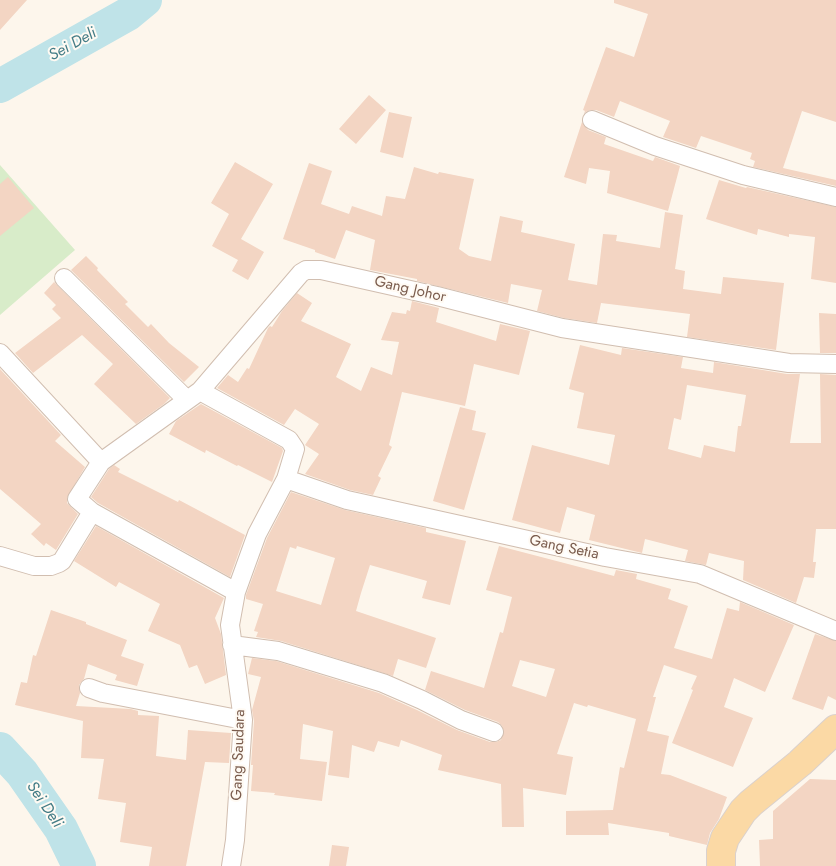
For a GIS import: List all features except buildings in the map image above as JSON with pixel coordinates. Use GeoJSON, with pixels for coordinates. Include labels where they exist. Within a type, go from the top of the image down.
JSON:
{"type":"FeatureCollection","features":[{"type":"Feature","properties":{"kind":"main road"},"geometry":{"type":"LineString","coordinates":[[721,866],[721,851],[725,838],[743,811],[800,764],[836,729]]}},
{"type":"Feature","properties":{"kind":"street"},"geometry":{"type":"LineString","coordinates":[[592,120],[655,146],[743,175],[836,197]]}},
{"type":"Feature","properties":{"kind":"street","name":"Gang Johor"},"geometry":{"type":"LineString","coordinates":[[92,512],[77,499],[101,462],[193,396],[301,273],[306,270],[313,269],[437,296],[562,328],[789,363],[836,364]]}},
{"type":"Feature","properties":{"kind":"street"},"geometry":{"type":"LineString","coordinates":[[64,278],[193,396]]}},
{"type":"Feature","properties":{"kind":"street"},"geometry":{"type":"LineString","coordinates":[[0,353],[101,462]]}},
{"type":"Feature","properties":{"kind":"street","name":"Gang Saudara"},"geometry":{"type":"LineString","coordinates":[[193,396],[289,440],[296,449],[286,479],[257,534],[236,592],[230,625],[243,720],[235,840],[231,866]]}},
{"type":"Feature","properties":{"kind":"street","name":"Gang Setia"},"geometry":{"type":"LineString","coordinates":[[286,479],[347,500],[605,557],[700,574],[836,631]]}},
{"type":"Feature","properties":{"kind":"street"},"geometry":{"type":"LineString","coordinates":[[0,556],[34,566],[59,564],[92,512],[236,592]]}},
{"type":"Feature","properties":{"kind":"street"},"geometry":{"type":"LineString","coordinates":[[232,645],[278,651],[383,683],[462,720],[494,732]]}},
{"type":"Feature","properties":{"kind":"street"},"geometry":{"type":"LineString","coordinates":[[89,688],[103,693],[243,720]]}},
{"type":"Feature","properties":{"kind":"green space"},"geometry":{"type":"Polygon","coordinates":[[[0,165],[75,250],[0,315],[0,165]]]}},
{"type":"Feature","properties":{"kind":"waterway","name":"Sei Deli"},"geometry":{"type":"LineString","coordinates":[[0,86],[128,14],[145,0]]}},
{"type":"Feature","properties":{"kind":"waterway","name":"Sei Deli"},"geometry":{"type":"LineString","coordinates":[[0,749],[22,773],[61,829],[79,866]]}}]}
